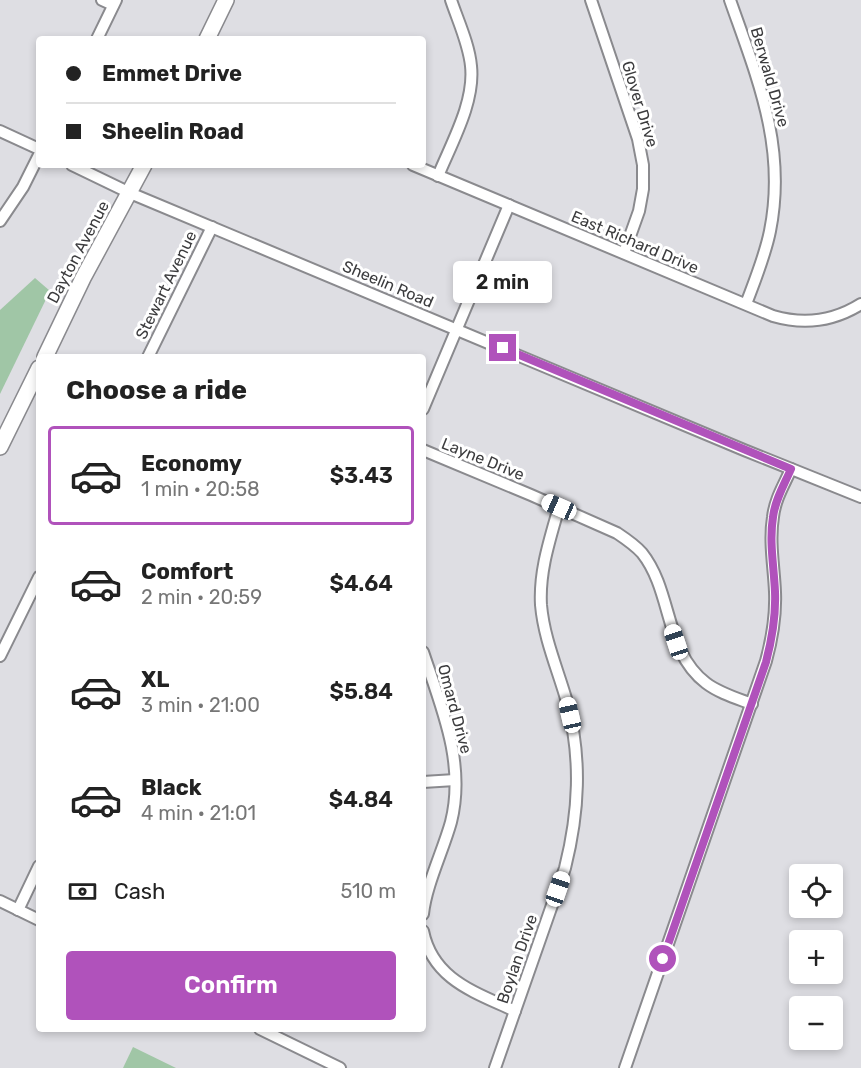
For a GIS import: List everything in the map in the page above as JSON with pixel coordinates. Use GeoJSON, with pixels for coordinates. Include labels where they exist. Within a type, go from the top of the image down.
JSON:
{"type":"FeatureCollection","features":[{"type":"Feature","properties":{"kind":"main road"},"geometry":{"type":"LineString","coordinates":[[208,36],[226,0]]}},
{"type":"Feature","properties":{"kind":"main road","name":"Dayton Avenue"},"geometry":{"type":"LineString","coordinates":[[46,354],[83,278],[142,168]]}},
{"type":"Feature","properties":{"kind":"main road"},"geometry":{"type":"LineString","coordinates":[[0,447],[36,374]]}},
{"type":"Feature","properties":{"kind":"street"},"geometry":{"type":"LineString","coordinates":[[98,36],[115,3],[102,0]]}},
{"type":"Feature","properties":{"kind":"street"},"geometry":{"type":"LineString","coordinates":[[438,176],[467,106],[472,79],[468,52],[451,0]]}},
{"type":"Feature","properties":{"kind":"street","name":"Glover Drive"},"geometry":{"type":"LineString","coordinates":[[591,0],[638,139],[643,165],[643,189],[639,211],[624,253]]}},
{"type":"Feature","properties":{"kind":"street","name":"Berwald Drive"},"geometry":{"type":"LineString","coordinates":[[730,0],[766,105],[776,169],[775,201],[770,232],[763,260],[746,304]]}},
{"type":"Feature","properties":{"kind":"street"},"geometry":{"type":"LineString","coordinates":[[0,130],[36,148]]}},
{"type":"Feature","properties":{"kind":"street"},"geometry":{"type":"LineString","coordinates":[[0,221],[23,187],[36,161]]}},
{"type":"Feature","properties":{"kind":"street","name":"Sheelin Road"},"geometry":{"type":"LineString","coordinates":[[78,168],[130,193],[861,497]]}},
{"type":"Feature","properties":{"kind":"street","name":"East Richard Drive"},"geometry":{"type":"LineString","coordinates":[[420,168],[773,316],[815,321],[832,317],[861,304]]}},
{"type":"Feature","properties":{"kind":"street"},"geometry":{"type":"LineString","coordinates":[[426,402],[509,205]]}},
{"type":"Feature","properties":{"kind":"street","name":"Stewart Avenue"},"geometry":{"type":"LineString","coordinates":[[149,354],[212,227]]}},
{"type":"Feature","properties":{"kind":"street","name":"Layne Drive"},"geometry":{"type":"LineString","coordinates":[[426,451],[617,533],[637,548],[651,566],[656,577],[676,642],[689,666],[705,683],[752,704]]}},
{"type":"Feature","properties":{"kind":"street"},"geometry":{"type":"LineString","coordinates":[[625,1068],[766,662],[773,628],[775,594],[772,550],[773,516],[778,497],[791,469]]}},
{"type":"Feature","properties":{"kind":"street","name":"Boylan Drive"},"geometry":{"type":"LineString","coordinates":[[495,1068],[565,868],[577,808],[577,766],[573,728],[546,635],[541,604],[543,564],[559,507]]}},
{"type":"Feature","properties":{"kind":"street"},"geometry":{"type":"LineString","coordinates":[[0,656],[36,583]]}},
{"type":"Feature","properties":{"kind":"street","name":"Omard Drive"},"geometry":{"type":"LineString","coordinates":[[426,661],[451,740],[455,780],[452,818],[426,897]]}},
{"type":"Feature","properties":{"kind":"street"},"geometry":{"type":"LineString","coordinates":[[426,783],[455,780]]}},
{"type":"Feature","properties":{"kind":"street"},"geometry":{"type":"LineString","coordinates":[[18,910],[36,872]]}},
{"type":"Feature","properties":{"kind":"street"},"geometry":{"type":"LineString","coordinates":[[0,901],[36,919]]}},
{"type":"Feature","properties":{"kind":"street"},"geometry":{"type":"LineString","coordinates":[[426,942],[434,960],[449,977],[462,986],[515,1011]]}},
{"type":"Feature","properties":{"kind":"street"},"geometry":{"type":"LineString","coordinates":[[274,1032],[340,1068]]}},
{"type":"Feature","properties":{"kind":"green space"},"geometry":{"type":"Polygon","coordinates":[[[35,278],[50,291],[0,394],[0,310],[35,278]]]}},
{"type":"Feature","properties":{"kind":"green space"},"geometry":{"type":"Polygon","coordinates":[[[133,1047],[176,1068],[123,1068],[133,1047]]]}},
{"type":"Feature","properties":{"kind":"route"},"geometry":{"type":"LineString","coordinates":[[503,348],[791,469],[778,497],[773,516],[771,533],[775,611],[766,662],[663,959]]}}]}
